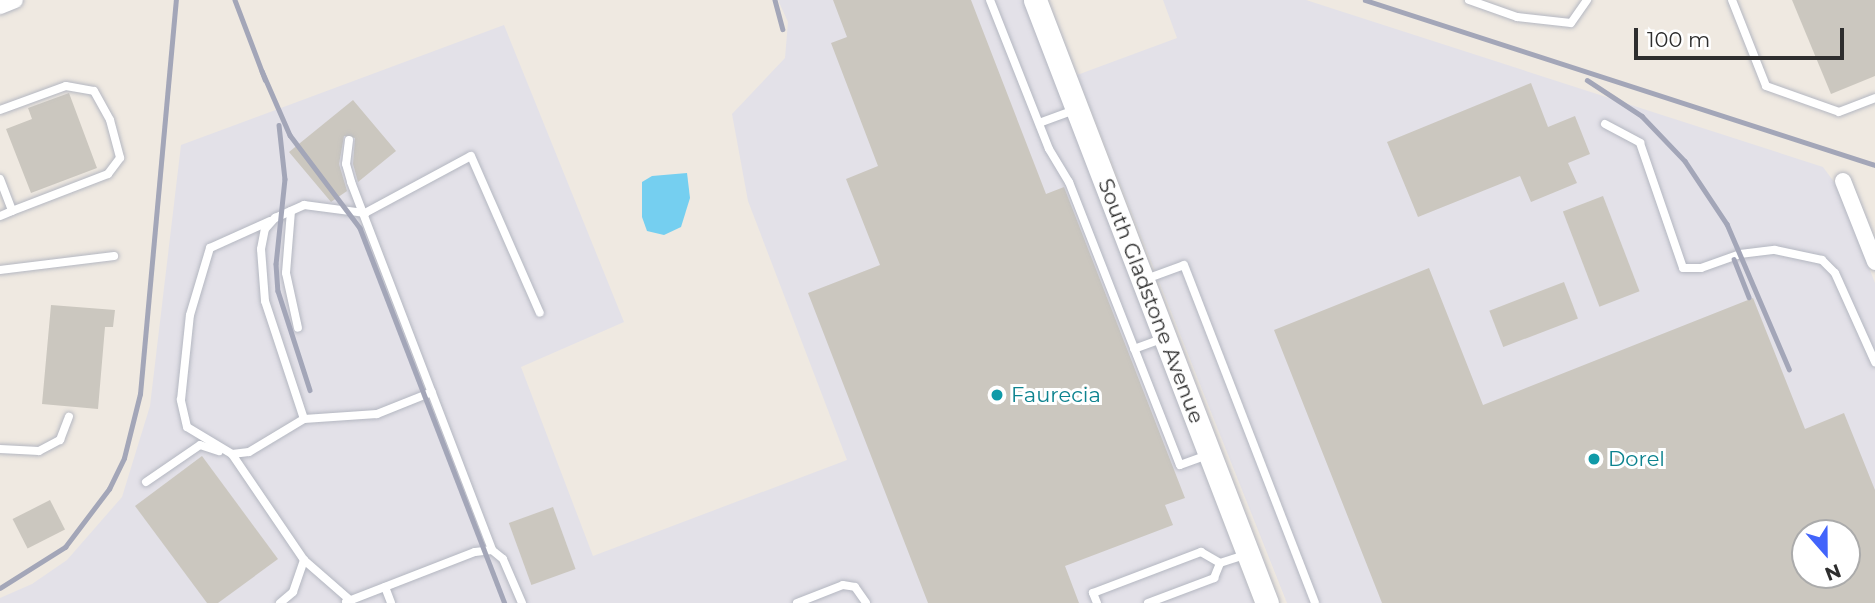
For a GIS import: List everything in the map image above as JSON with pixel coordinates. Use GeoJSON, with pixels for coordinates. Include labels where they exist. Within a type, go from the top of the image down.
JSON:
{"type":"FeatureCollection","features":[{"type":"Feature","properties":{"kind":"street"},"geometry":{"type":"LineString","coordinates":[[0,6],[15,0]]}},
{"type":"Feature","properties":{"kind":"street","name":"South Gladstone Avenue"},"geometry":{"type":"LineString","coordinates":[[1035,0],[1267,603]]}},
{"type":"Feature","properties":{"kind":"street"},"geometry":{"type":"LineString","coordinates":[[1843,181],[1875,262]]}},
{"type":"Feature","properties":{"kind":"lane"},"geometry":{"type":"LineString","coordinates":[[990,0],[1039,122],[1069,182],[1180,465],[1210,454]]}},
{"type":"Feature","properties":{"kind":"lane"},"geometry":{"type":"LineString","coordinates":[[1469,0],[1517,17],[1571,23],[1587,0]]}},
{"type":"Feature","properties":{"kind":"lane"},"geometry":{"type":"LineString","coordinates":[[1732,0],[1766,86],[1839,112],[1875,98]]}},
{"type":"Feature","properties":{"kind":"lane"},"geometry":{"type":"LineString","coordinates":[[0,110],[66,86],[94,91],[110,120],[120,158],[108,174],[0,216]]}},
{"type":"Feature","properties":{"kind":"lane"},"geometry":{"type":"LineString","coordinates":[[1039,122],[1077,108]]}},
{"type":"Feature","properties":{"kind":"lane"},"geometry":{"type":"LineString","coordinates":[[1605,124],[1640,143],[1683,268],[1701,268],[1740,254],[1774,250],[1822,260],[1835,273],[1875,362]]}},
{"type":"Feature","properties":{"kind":"lane"},"geometry":{"type":"LineString","coordinates":[[349,140],[347,171],[492,550],[503,559],[523,603]]}},
{"type":"Feature","properties":{"kind":"lane"},"geometry":{"type":"LineString","coordinates":[[492,550],[475,552],[348,602],[304,560],[232,454],[187,427],[181,400],[190,315],[210,248],[304,205],[365,213],[471,156],[540,313]]}},
{"type":"Feature","properties":{"kind":"lane"},"geometry":{"type":"LineString","coordinates":[[0,179],[12,211]]}},
{"type":"Feature","properties":{"kind":"lane"},"geometry":{"type":"LineString","coordinates":[[291,211],[286,273],[298,328]]}},
{"type":"Feature","properties":{"kind":"lane"},"geometry":{"type":"LineString","coordinates":[[275,218],[265,229],[261,248],[265,301],[304,419]]}},
{"type":"Feature","properties":{"kind":"lane"},"geometry":{"type":"LineString","coordinates":[[0,270],[114,256]]}},
{"type":"Feature","properties":{"kind":"lane"},"geometry":{"type":"LineString","coordinates":[[1143,281],[1184,265],[1315,603]]}},
{"type":"Feature","properties":{"kind":"lane"},"geometry":{"type":"LineString","coordinates":[[1134,349],[1165,338]]}},
{"type":"Feature","properties":{"kind":"lane"},"geometry":{"type":"LineString","coordinates":[[146,482],[200,445],[232,454],[249,452],[304,419],[377,414],[432,392]]}},
{"type":"Feature","properties":{"kind":"lane"},"geometry":{"type":"LineString","coordinates":[[0,449],[39,451],[60,440],[69,417]]}},
{"type":"Feature","properties":{"kind":"lane"},"geometry":{"type":"LineString","coordinates":[[1097,603],[1093,593],[1201,552],[1220,564]]}},
{"type":"Feature","properties":{"kind":"lane"},"geometry":{"type":"LineString","coordinates":[[1148,603],[1214,578],[1220,564],[1248,554]]}},
{"type":"Feature","properties":{"kind":"lane"},"geometry":{"type":"LineString","coordinates":[[285,602],[293,592],[304,560]]}},
{"type":"Feature","properties":{"kind":"lane"},"geometry":{"type":"LineString","coordinates":[[797,603],[843,586],[855,587],[866,603]]}},
{"type":"Feature","properties":{"kind":"lane"},"geometry":{"type":"LineString","coordinates":[[385,587],[391,603]]}},
{"type":"Feature","properties":{"kind":"shaded area"},"geometry":{"type":"Polygon","coordinates":[[[778,0],[1025,0],[1254,603],[0,603],[0,598],[32,584],[67,560],[122,497],[150,406],[181,145],[504,25],[624,322],[521,367],[593,556],[847,460],[748,201],[732,114],[785,58],[788,22],[778,0]]]}},
{"type":"Feature","properties":{"kind":"shaded area"},"geometry":{"type":"Polygon","coordinates":[[[1163,0],[1306,0],[1823,167],[1837,186],[1875,283],[1875,603],[1287,603],[1077,75],[1177,38],[1163,0]]]}},
{"type":"Feature","properties":{"kind":"water"},"geometry":{"type":"Polygon","coordinates":[[[687,173],[690,198],[681,227],[664,235],[647,231],[642,217],[642,182],[652,176],[687,173]]]}},
{"type":"Feature","properties":{"kind":"building","name":"Faurecia"},"geometry":{"type":"Polygon","coordinates":[[[833,0],[971,0],[1046,194],[1064,187],[1185,498],[1165,505],[1173,525],[1065,566],[1079,603],[928,603],[808,293],[880,265],[846,179],[878,166],[831,43],[847,37],[833,0]]]}},
{"type":"Feature","properties":{"kind":"building"},"geometry":{"type":"Polygon","coordinates":[[[1792,0],[1875,0],[1875,76],[1831,94],[1792,0]]]}},
{"type":"Feature","properties":{"kind":"building"},"geometry":{"type":"Polygon","coordinates":[[[1531,83],[1548,127],[1575,116],[1590,154],[1568,163],[1577,183],[1531,202],[1520,176],[1418,217],[1387,142],[1531,83]]]}},
{"type":"Feature","properties":{"kind":"building"},"geometry":{"type":"Polygon","coordinates":[[[69,93],[97,168],[31,193],[6,129],[32,119],[28,108],[69,93]]]}},
{"type":"Feature","properties":{"kind":"building"},"geometry":{"type":"Polygon","coordinates":[[[353,100],[396,151],[358,182],[353,164],[355,138],[344,136],[339,164],[347,191],[331,202],[289,152],[353,100]]]}},
{"type":"Feature","properties":{"kind":"building"},"geometry":{"type":"Polygon","coordinates":[[[1603,196],[1640,291],[1599,307],[1563,211],[1603,196]]]}},
{"type":"Feature","properties":{"kind":"building","name":"Dorel"},"geometry":{"type":"Polygon","coordinates":[[[1429,268],[1483,405],[1753,298],[1805,429],[1844,413],[1875,490],[1875,603],[1382,603],[1274,330],[1429,268]]]}},
{"type":"Feature","properties":{"kind":"building"},"geometry":{"type":"Polygon","coordinates":[[[1564,282],[1578,318],[1503,347],[1489,311],[1564,282]]]}},
{"type":"Feature","properties":{"kind":"building"},"geometry":{"type":"Polygon","coordinates":[[[51,305],[115,310],[113,327],[105,327],[98,409],[42,404],[51,305]]]}},
{"type":"Feature","properties":{"kind":"building"},"geometry":{"type":"Polygon","coordinates":[[[202,456],[278,559],[218,603],[207,603],[135,506],[202,456]]]}},
{"type":"Feature","properties":{"kind":"building"},"geometry":{"type":"Polygon","coordinates":[[[50,500],[65,529],[28,548],[13,519],[50,500]]]}},
{"type":"Feature","properties":{"kind":"building"},"geometry":{"type":"Polygon","coordinates":[[[553,507],[576,569],[531,585],[509,523],[553,507]]]}},
{"type":"Feature","properties":{"kind":"railway"},"geometry":{"type":"LineString","coordinates":[[0,588],[65,547],[109,489],[124,458],[140,394],[176,0]]}},
{"type":"Feature","properties":{"kind":"railway"},"geometry":{"type":"LineString","coordinates":[[235,0],[265,79]]}},
{"type":"Feature","properties":{"kind":"railway"},"geometry":{"type":"LineString","coordinates":[[775,0],[783,29]]}},
{"type":"Feature","properties":{"kind":"railway"},"geometry":{"type":"LineString","coordinates":[[1365,0],[1875,165]]}},
{"type":"Feature","properties":{"kind":"railway"},"geometry":{"type":"LineString","coordinates":[[262,71],[290,135],[360,228],[505,603]]}},
{"type":"Feature","properties":{"kind":"railway"},"geometry":{"type":"LineString","coordinates":[[1587,80],[1642,116],[1685,161],[1727,224],[1789,369]]}},
{"type":"Feature","properties":{"kind":"railway"},"geometry":{"type":"LineString","coordinates":[[279,125],[285,179],[276,264],[278,291],[310,390]]}},
{"type":"Feature","properties":{"kind":"railway"},"geometry":{"type":"LineString","coordinates":[[1734,259],[1749,297]]}},
{"type":"Feature","properties":{"kind":"place","name":"Faurecia"},"geometry":{"type":"Point","coordinates":[997,395]}},
{"type":"Feature","properties":{"kind":"place","name":"Dorel"},"geometry":{"type":"Point","coordinates":[1594,459]}}]}
